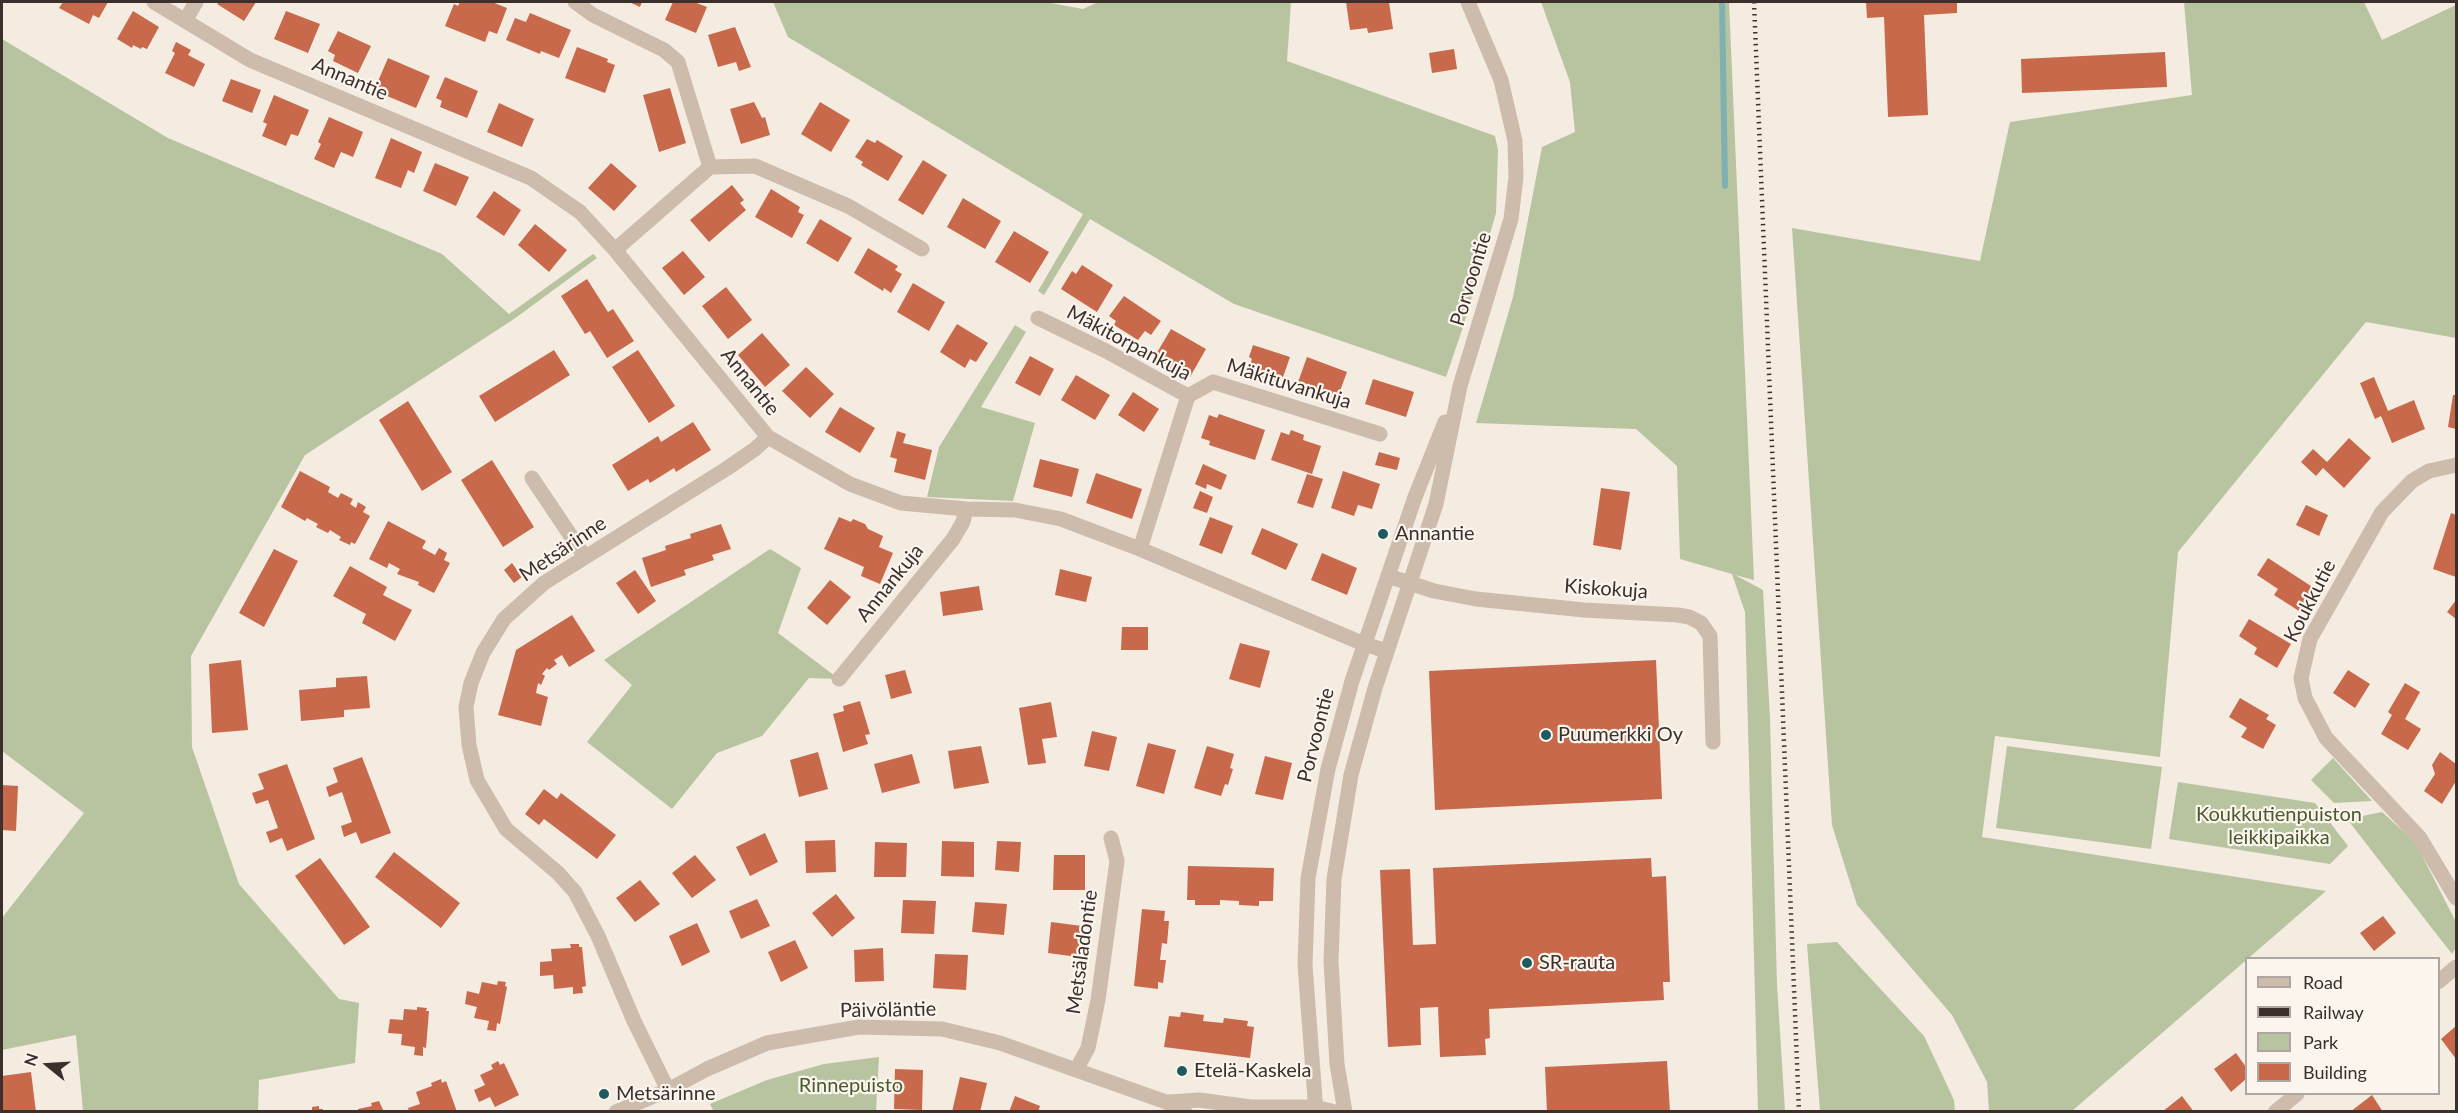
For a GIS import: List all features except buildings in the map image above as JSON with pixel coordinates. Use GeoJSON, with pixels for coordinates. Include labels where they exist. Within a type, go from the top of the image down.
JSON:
{"type":"FeatureCollection","features":[{"type":"Feature","properties":{"kind":"street","name":"Annantie"},"geometry":{"type":"LineString","coordinates":[[154,2],[250,60],[531,178],[579,212],[615,250],[768,436],[850,484],[901,503],[966,509],[1015,510],[1061,519],[1140,549],[1364,644],[1387,651]]}},
{"type":"Feature","properties":{"kind":"street"},"geometry":{"type":"LineString","coordinates":[[185,21],[196,2]]}},
{"type":"Feature","properties":{"kind":"street"},"geometry":{"type":"LineString","coordinates":[[574,2],[593,15],[664,50],[678,62],[710,167]]}},
{"type":"Feature","properties":{"kind":"street","name":"Porvoontie"},"geometry":{"type":"LineString","coordinates":[[1316,1109],[1305,965],[1308,878],[1328,769],[1364,644],[1415,497],[1460,386],[1511,219],[1516,177],[1515,141],[1501,80],[1468,2]]}},
{"type":"Feature","properties":{"kind":"street"},"geometry":{"type":"LineString","coordinates":[[615,250],[710,167],[755,166],[848,206],[922,249]]}},
{"type":"Feature","properties":{"kind":"street","name":"Mäkitorpankuja"},"geometry":{"type":"LineString","coordinates":[[1038,318],[1106,351],[1188,396],[1140,549]]}},
{"type":"Feature","properties":{"kind":"street","name":"Mäkituvankuja"},"geometry":{"type":"LineString","coordinates":[[1188,396],[1213,382],[1380,434]]}},
{"type":"Feature","properties":{"kind":"street","name":"Porvoontie"},"geometry":{"type":"LineString","coordinates":[[1345,1112],[1337,1064],[1331,961],[1334,879],[1351,776],[1387,651],[1436,504],[1460,386]]}},
{"type":"Feature","properties":{"kind":"street","name":"Metsärinne"},"geometry":{"type":"LineString","coordinates":[[668,1090],[634,1021],[598,936],[574,892],[558,873],[506,829],[477,780],[469,745],[466,707],[471,683],[483,653],[504,619],[544,583],[726,469],[755,449],[768,436]]}},
{"type":"Feature","properties":{"kind":"street","name":"Koukkutie"},"geometry":{"type":"LineString","coordinates":[[2457,465],[2429,471],[2412,481],[2382,512],[2310,639],[2301,678],[2305,698],[2326,738],[2420,838],[2457,898]]}},
{"type":"Feature","properties":{"kind":"street"},"geometry":{"type":"LineString","coordinates":[[532,478],[585,557]]}},
{"type":"Feature","properties":{"kind":"street","name":"Annankuja"},"geometry":{"type":"LineString","coordinates":[[839,679],[953,539],[963,522],[966,509]]}},
{"type":"Feature","properties":{"kind":"street","name":"Kiskokuja"},"geometry":{"type":"LineString","coordinates":[[1388,576],[1434,591],[1476,599],[1584,610],[1678,615],[1701,623],[1710,636],[1713,742]]}},
{"type":"Feature","properties":{"kind":"street","name":"Metsäladontie"},"geometry":{"type":"LineString","coordinates":[[1076,1070],[1088,1048],[1098,1000],[1116,861],[1111,838]]}},
{"type":"Feature","properties":{"kind":"street"},"geometry":{"type":"LineString","coordinates":[[2440,980],[2457,967]]}},
{"type":"Feature","properties":{"kind":"street","name":"Päivöläntie"},"geometry":{"type":"LineString","coordinates":[[615,1112],[668,1090],[707,1069],[767,1043],[859,1028],[942,1029],[1000,1044],[1076,1070],[1164,1107],[1185,1112]]}},
{"type":"Feature","properties":{"kind":"street"},"geometry":{"type":"LineString","coordinates":[[2275,1112],[2296,1095]]}},
{"type":"Feature","properties":{"kind":"street","name":"Päivöläntie"},"geometry":{"type":"LineString","coordinates":[[1164,1107],[1199,1100],[1251,1107],[1316,1109],[1335,1112]]}},
{"type":"Feature","properties":{"kind":"green space"},"geometry":{"type":"Polygon","coordinates":[[[773,2],[1045,2],[1083,9],[1098,2],[1291,2],[1287,61],[1495,136],[1498,150],[1496,213],[1446,377],[1234,304],[1090,219],[1044,295],[1038,291],[1083,214],[788,37],[773,2]]]}},
{"type":"Feature","properties":{"kind":"green space"},"geometry":{"type":"Polygon","coordinates":[[[1541,2],[1729,2],[1754,580],[1735,575],[1763,590],[1770,719],[1777,985],[1785,1111],[1758,1111],[1745,612],[1732,574],[1680,559],[1677,466],[1636,429],[1476,423],[1513,297],[1542,147],[1575,132],[1570,82],[1541,2]]]}},
{"type":"Feature","properties":{"kind":"green space"},"geometry":{"type":"Polygon","coordinates":[[[2184,2],[2364,2],[2382,40],[2456,5],[2456,338],[2366,322],[2178,552],[2160,757],[1995,736],[1982,837],[2326,891],[2250,957],[2245,957],[2245,961],[2072,1111],[1989,1111],[1987,1082],[1952,1015],[1857,905],[1832,825],[1792,228],[1980,261],[2010,122],[2192,95],[2184,2]]]}},
{"type":"Feature","properties":{"kind":"green space"},"geometry":{"type":"Polygon","coordinates":[[[2,39],[168,138],[442,254],[509,314],[593,254],[597,258],[514,319],[305,455],[191,656],[192,747],[239,884],[339,999],[359,1003],[355,1063],[259,1080],[258,1111],[83,1111],[76,1035],[2,1050],[2,918],[84,813],[2,751],[2,39]]]}},
{"type":"Feature","properties":{"kind":"green space"},"geometry":{"type":"Polygon","coordinates":[[[1015,325],[1026,332],[981,407],[1035,423],[1013,501],[927,497],[939,447],[1015,325]]]}},
{"type":"Feature","properties":{"kind":"green space"},"geometry":{"type":"Polygon","coordinates":[[[770,549],[801,568],[778,633],[839,679],[809,678],[762,736],[717,753],[672,809],[587,742],[632,685],[604,660],[770,549]]]}},
{"type":"Feature","properties":{"kind":"green space"},"geometry":{"type":"Polygon","coordinates":[[[2007,746],[2162,767],[2151,849],[1996,828],[2007,746]]]}},
{"type":"Feature","properties":{"kind":"green space"},"geometry":{"type":"Polygon","coordinates":[[[2333,758],[2372,801],[2334,803],[2311,780],[2333,758]]]}},
{"type":"Feature","properties":{"kind":"green space","name":"Koukkutienpuiston leikkipaikka"},"geometry":{"type":"Polygon","coordinates":[[[2178,782],[2315,803],[2348,846],[2330,864],[2169,839],[2178,782]]]}},
{"type":"Feature","properties":{"kind":"green space"},"geometry":{"type":"Polygon","coordinates":[[[2382,812],[2415,842],[2456,922],[2456,947],[2452,954],[2347,819],[2382,812]]]}},
{"type":"Feature","properties":{"kind":"green space"},"geometry":{"type":"Polygon","coordinates":[[[1837,942],[1924,1036],[1954,1100],[1955,1111],[1820,1111],[1807,944],[1837,942]]]}},
{"type":"Feature","properties":{"kind":"green space","name":"Rinnepuisto"},"geometry":{"type":"Polygon","coordinates":[[[879,1057],[876,1111],[714,1112],[710,1104],[767,1080],[824,1064],[879,1057]]]}},
{"type":"Feature","properties":{"kind":"waterway"},"geometry":{"type":"LineString","coordinates":[[1722,2],[1725,186]]}},
{"type":"Feature","properties":{"kind":"railway"},"geometry":{"type":"LineString","coordinates":[[1754,2],[1799,1112]]}},
{"type":"Feature","properties":{"kind":"place","name":"Annantie"},"geometry":{"type":"Point","coordinates":[1383,534]}},
{"type":"Feature","properties":{"kind":"place","name":"Puumerkki Oy"},"geometry":{"type":"Point","coordinates":[1546,735]}},
{"type":"Feature","properties":{"kind":"place","name":"SR-rauta"},"geometry":{"type":"Point","coordinates":[1527,963]}},
{"type":"Feature","properties":{"kind":"place","name":"Etelä-Kaskela"},"geometry":{"type":"Point","coordinates":[1182,1071]}},
{"type":"Feature","properties":{"kind":"place","name":"Metsärinne"},"geometry":{"type":"Point","coordinates":[604,1094]}}]}
